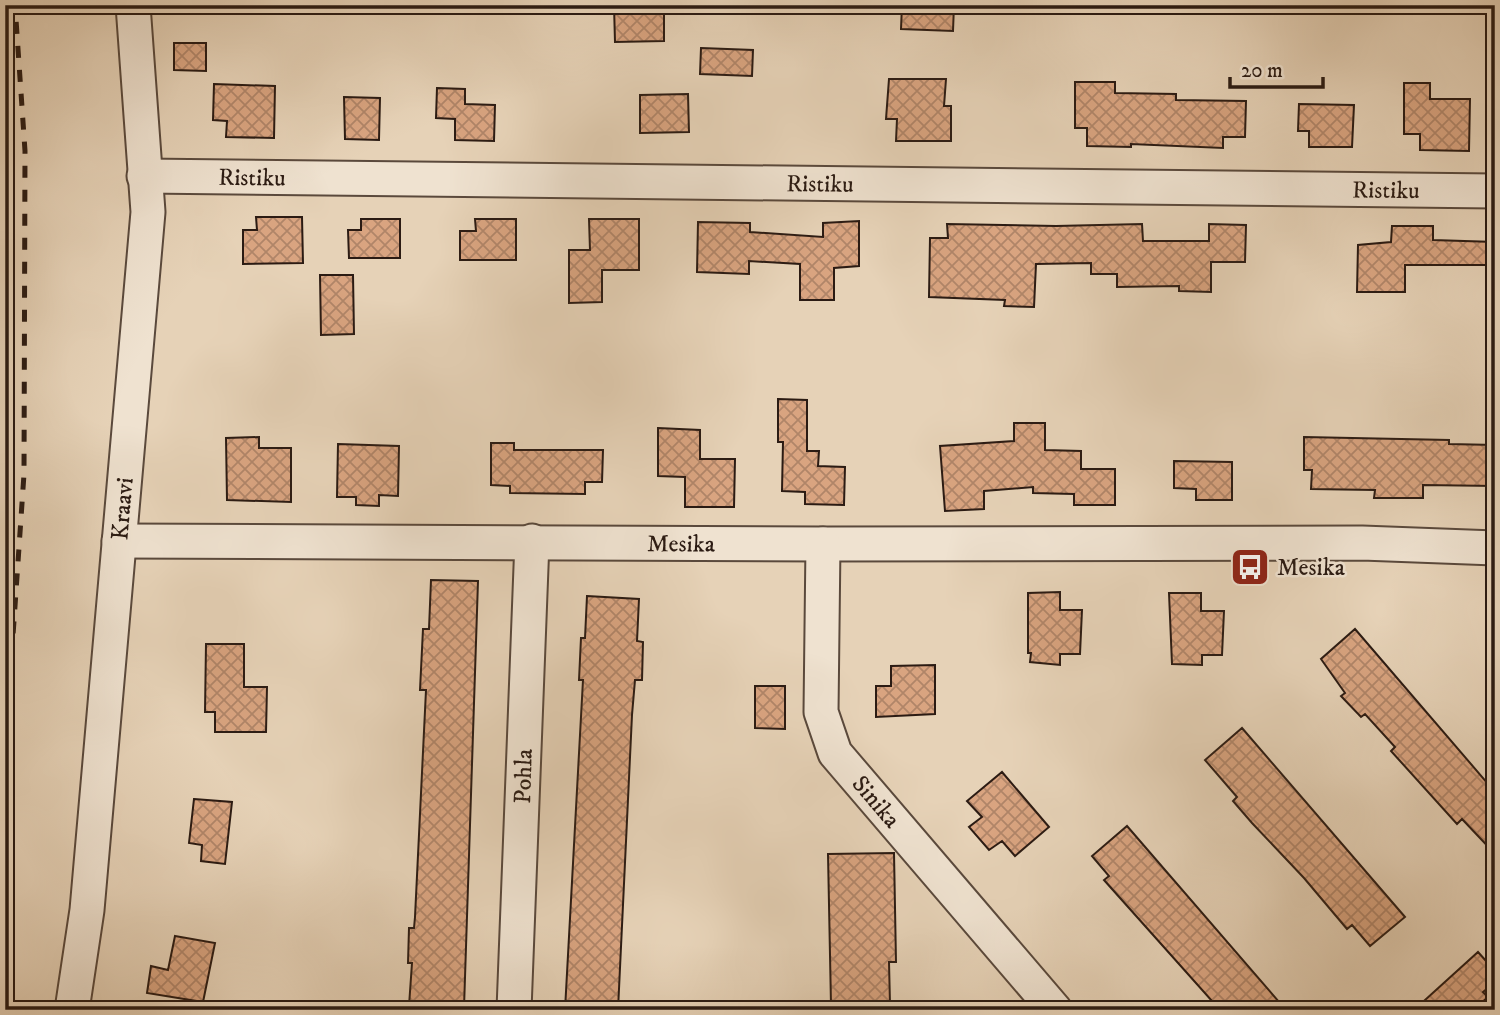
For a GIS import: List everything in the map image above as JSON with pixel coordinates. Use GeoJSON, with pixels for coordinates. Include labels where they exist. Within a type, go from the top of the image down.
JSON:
{"type":"FeatureCollection","features":[{"type":"Feature","properties":{"kind":"street","name":"Kraavi"},"geometry":{"type":"LineString","coordinates":[[72,1010],[88,910],[148,212],[132,5]]}},
{"type":"Feature","properties":{"kind":"street","name":"Ristiku"},"geometry":{"type":"LineString","coordinates":[[144,176],[1495,191]]}},
{"type":"Feature","properties":{"kind":"street","name":"Mesika"},"geometry":{"type":"LineString","coordinates":[[119,541],[1362,543],[1495,548]]}},
{"type":"Feature","properties":{"kind":"street","name":"Pohla"},"geometry":{"type":"LineString","coordinates":[[514,1010],[532,541]]}},
{"type":"Feature","properties":{"kind":"street","name":"Sinika"},"geometry":{"type":"LineString","coordinates":[[823,544],[821,712],[835,753],[1055,1010]]}},
{"type":"Feature","properties":{"kind":"building"},"geometry":{"type":"Polygon","coordinates":[[[614,5],[664,5],[664,41],[615,42],[614,5]]]}},
{"type":"Feature","properties":{"kind":"building"},"geometry":{"type":"Polygon","coordinates":[[[902,5],[954,5],[953,31],[901,29],[902,5]]]}},
{"type":"Feature","properties":{"kind":"building"},"geometry":{"type":"Polygon","coordinates":[[[174,43],[206,43],[206,71],[174,70],[174,43]]]}},
{"type":"Feature","properties":{"kind":"building"},"geometry":{"type":"Polygon","coordinates":[[[701,48],[753,50],[752,76],[700,74],[701,48]]]}},
{"type":"Feature","properties":{"kind":"building"},"geometry":{"type":"Polygon","coordinates":[[[889,79],[946,79],[944,106],[951,106],[951,141],[896,141],[897,119],[886,119],[889,79]]]}},
{"type":"Feature","properties":{"kind":"building"},"geometry":{"type":"Polygon","coordinates":[[[1075,82],[1115,82],[1115,93],[1176,94],[1176,100],[1246,101],[1245,137],[1223,137],[1223,148],[1131,144],[1131,147],[1087,146],[1087,128],[1075,128],[1075,82]]]}},
{"type":"Feature","properties":{"kind":"building"},"geometry":{"type":"Polygon","coordinates":[[[1404,83],[1430,83],[1430,99],[1470,99],[1469,151],[1420,150],[1420,134],[1404,134],[1404,83]]]}},
{"type":"Feature","properties":{"kind":"building"},"geometry":{"type":"Polygon","coordinates":[[[214,84],[275,86],[274,138],[226,137],[227,121],[213,120],[214,84]]]}},
{"type":"Feature","properties":{"kind":"building"},"geometry":{"type":"Polygon","coordinates":[[[437,88],[465,89],[465,104],[495,105],[494,141],[455,140],[455,119],[436,118],[437,88]]]}},
{"type":"Feature","properties":{"kind":"building"},"geometry":{"type":"Polygon","coordinates":[[[688,94],[689,132],[640,133],[640,95],[688,94]]]}},
{"type":"Feature","properties":{"kind":"building"},"geometry":{"type":"Polygon","coordinates":[[[344,97],[380,98],[379,140],[345,139],[344,97]]]}},
{"type":"Feature","properties":{"kind":"building"},"geometry":{"type":"Polygon","coordinates":[[[1299,104],[1354,105],[1352,147],[1309,147],[1309,131],[1298,131],[1299,104]]]}},
{"type":"Feature","properties":{"kind":"building"},"geometry":{"type":"Polygon","coordinates":[[[256,217],[302,217],[303,263],[243,264],[243,230],[257,230],[256,217]]]}},
{"type":"Feature","properties":{"kind":"building"},"geometry":{"type":"Polygon","coordinates":[[[361,219],[400,219],[400,258],[349,258],[348,230],[361,230],[361,219]]]}},
{"type":"Feature","properties":{"kind":"building"},"geometry":{"type":"Polygon","coordinates":[[[475,219],[516,219],[516,260],[460,260],[460,231],[476,231],[475,219]]]}},
{"type":"Feature","properties":{"kind":"building"},"geometry":{"type":"Polygon","coordinates":[[[589,219],[639,219],[639,270],[602,270],[602,302],[569,303],[569,250],[590,250],[589,219]]]}},
{"type":"Feature","properties":{"kind":"building"},"geometry":{"type":"Polygon","coordinates":[[[859,221],[859,266],[834,268],[834,300],[800,300],[800,264],[749,261],[749,274],[697,272],[698,222],[750,223],[750,232],[823,237],[823,223],[859,221]]]}},
{"type":"Feature","properties":{"kind":"building"},"geometry":{"type":"Polygon","coordinates":[[[947,224],[1142,224],[1143,241],[1209,241],[1209,224],[1246,225],[1245,262],[1211,262],[1211,292],[1179,291],[1179,286],[1117,287],[1117,274],[1091,274],[1091,263],[1036,264],[1034,307],[1004,306],[1005,300],[929,297],[930,238],[948,238],[947,224]]]}},
{"type":"Feature","properties":{"kind":"building"},"geometry":{"type":"Polygon","coordinates":[[[1392,226],[1433,226],[1433,240],[1495,242],[1495,265],[1405,265],[1405,292],[1357,292],[1358,245],[1391,242],[1392,226]]]}},
{"type":"Feature","properties":{"kind":"building"},"geometry":{"type":"Polygon","coordinates":[[[320,275],[353,275],[354,334],[321,335],[320,275]]]}},
{"type":"Feature","properties":{"kind":"building"},"geometry":{"type":"Polygon","coordinates":[[[778,399],[807,400],[807,451],[819,451],[818,466],[845,467],[844,505],[805,504],[805,492],[782,491],[783,442],[778,442],[778,399]]]}},
{"type":"Feature","properties":{"kind":"building"},"geometry":{"type":"Polygon","coordinates":[[[1014,423],[1045,423],[1045,450],[1081,451],[1081,469],[1115,469],[1115,505],[1074,505],[1074,494],[1033,493],[1033,487],[984,491],[984,509],[945,511],[940,446],[1014,441],[1014,423]]]}},
{"type":"Feature","properties":{"kind":"building"},"geometry":{"type":"Polygon","coordinates":[[[658,428],[700,430],[700,459],[735,459],[734,507],[685,507],[685,477],[658,476],[658,428]]]}},
{"type":"Feature","properties":{"kind":"building"},"geometry":{"type":"Polygon","coordinates":[[[259,437],[259,448],[291,448],[291,502],[227,500],[226,438],[259,437]]]}},
{"type":"Feature","properties":{"kind":"building"},"geometry":{"type":"Polygon","coordinates":[[[1304,437],[1449,440],[1449,444],[1495,445],[1495,486],[1423,485],[1423,498],[1374,498],[1375,490],[1311,489],[1312,470],[1304,470],[1304,437]]]}},
{"type":"Feature","properties":{"kind":"building"},"geometry":{"type":"Polygon","coordinates":[[[491,443],[514,443],[514,450],[603,450],[602,482],[585,482],[585,494],[510,493],[510,486],[491,485],[491,443]]]}},
{"type":"Feature","properties":{"kind":"building"},"geometry":{"type":"Polygon","coordinates":[[[338,444],[399,446],[398,496],[379,495],[379,506],[356,505],[356,497],[337,497],[338,444]]]}},
{"type":"Feature","properties":{"kind":"building"},"geometry":{"type":"Polygon","coordinates":[[[1174,461],[1232,462],[1232,500],[1196,500],[1196,489],[1174,488],[1174,461]]]}},
{"type":"Feature","properties":{"kind":"building"},"geometry":{"type":"Polygon","coordinates":[[[431,580],[478,581],[464,1008],[409,1006],[412,963],[408,963],[409,928],[414,928],[415,917],[426,690],[420,690],[423,629],[429,629],[431,580]]]}},
{"type":"Feature","properties":{"kind":"building"},"geometry":{"type":"Polygon","coordinates":[[[1060,592],[1060,610],[1082,610],[1080,654],[1060,654],[1060,665],[1030,662],[1028,593],[1060,592]]]}},
{"type":"Feature","properties":{"kind":"building"},"geometry":{"type":"Polygon","coordinates":[[[1169,593],[1201,593],[1201,611],[1224,611],[1222,655],[1202,655],[1202,665],[1172,664],[1169,593]]]}},
{"type":"Feature","properties":{"kind":"building"},"geometry":{"type":"Polygon","coordinates":[[[587,596],[639,599],[637,641],[643,642],[642,680],[635,680],[632,715],[618,1010],[565,1010],[583,680],[579,680],[581,638],[585,638],[587,596]]]}},
{"type":"Feature","properties":{"kind":"building"},"geometry":{"type":"Polygon","coordinates":[[[1355,629],[1495,792],[1495,854],[1462,819],[1457,824],[1391,751],[1395,747],[1365,714],[1361,717],[1341,696],[1345,693],[1321,659],[1355,629]]]}},
{"type":"Feature","properties":{"kind":"building"},"geometry":{"type":"Polygon","coordinates":[[[206,644],[244,644],[244,687],[267,687],[266,732],[215,732],[215,712],[205,712],[206,644]]]}},
{"type":"Feature","properties":{"kind":"building"},"geometry":{"type":"Polygon","coordinates":[[[935,665],[935,714],[876,717],[876,686],[891,686],[891,666],[935,665]]]}},
{"type":"Feature","properties":{"kind":"building"},"geometry":{"type":"Polygon","coordinates":[[[755,686],[785,686],[785,729],[755,728],[755,686]]]}},
{"type":"Feature","properties":{"kind":"building"},"geometry":{"type":"Polygon","coordinates":[[[1242,728],[1405,917],[1370,946],[1352,925],[1347,929],[1252,823],[1233,801],[1237,797],[1205,760],[1242,728]]]}},
{"type":"Feature","properties":{"kind":"building"},"geometry":{"type":"Polygon","coordinates":[[[1002,772],[1049,827],[1015,856],[1002,841],[989,850],[969,827],[982,817],[967,801],[1002,772]]]}},
{"type":"Feature","properties":{"kind":"building"},"geometry":{"type":"Polygon","coordinates":[[[194,799],[232,802],[225,864],[201,861],[202,845],[189,843],[194,799]]]}},
{"type":"Feature","properties":{"kind":"building"},"geometry":{"type":"Polygon","coordinates":[[[1127,826],[1286,1010],[1220,1010],[1104,880],[1109,876],[1092,856],[1127,826]]]}},
{"type":"Feature","properties":{"kind":"building"},"geometry":{"type":"Polygon","coordinates":[[[894,853],[896,962],[889,962],[890,1004],[831,1005],[828,854],[894,853]]]}},
{"type":"Feature","properties":{"kind":"building"},"geometry":{"type":"Polygon","coordinates":[[[175,936],[215,943],[203,1002],[147,993],[151,966],[168,970],[175,936]]]}},
{"type":"Feature","properties":{"kind":"building"},"geometry":{"type":"Polygon","coordinates":[[[1478,952],[1495,971],[1495,982],[1483,992],[1488,997],[1473,1010],[1414,1010],[1478,952]]]}},
{"type":"Feature","properties":{"kind":"railway"},"geometry":{"type":"LineString","coordinates":[[5,753],[24,474],[25,151],[15,5]]}},
{"type":"Feature","properties":{"kind":"place","name":"Mesika"},"geometry":{"type":"Point","coordinates":[1250,567]}}]}
